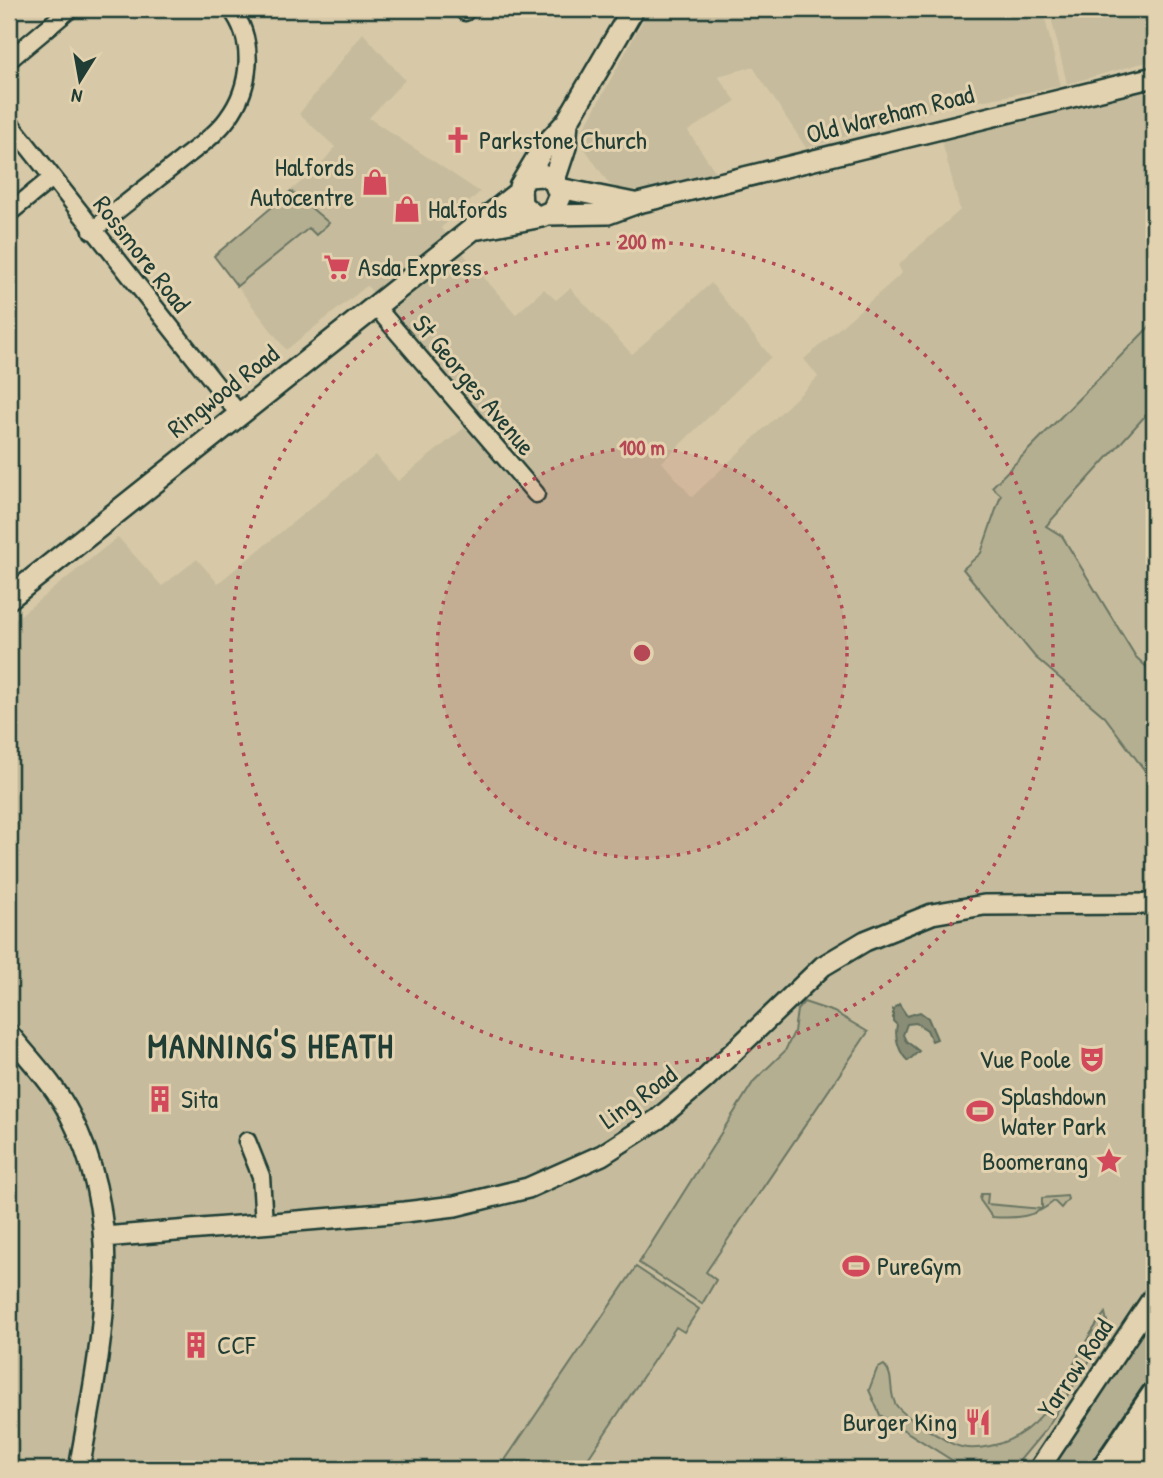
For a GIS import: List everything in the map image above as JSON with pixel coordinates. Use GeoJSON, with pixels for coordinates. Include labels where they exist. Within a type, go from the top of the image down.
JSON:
{"type":"FeatureCollection","features":[{"type":"Feature","properties":{"kind":"highway"},"geometry":{"type":"LineString","coordinates":[[1104,1469],[1154,1395]]}},
{"type":"Feature","properties":{"kind":"highway"},"geometry":{"type":"LineString","coordinates":[[1130,1469],[1154,1433]]}},
{"type":"Feature","properties":{"kind":"main road","name":"Ringwood Road"},"geometry":{"type":"LineString","coordinates":[[9,598],[474,229],[523,185],[544,147],[567,122],[632,9]]}},
{"type":"Feature","properties":{"kind":"main road","name":"Ringwood Road"},"geometry":{"type":"LineString","coordinates":[[556,184],[565,147],[567,122]]}},
{"type":"Feature","properties":{"kind":"main road"},"geometry":{"type":"LineString","coordinates":[[542,174],[556,184],[557,207],[542,216],[524,211],[523,185],[542,174]]}},
{"type":"Feature","properties":{"kind":"main road","name":"Ringwood Road"},"geometry":{"type":"LineString","coordinates":[[474,229],[542,216]]}},
{"type":"Feature","properties":{"kind":"street"},"geometry":{"type":"LineString","coordinates":[[9,60],[70,9]]}},
{"type":"Feature","properties":{"kind":"street"},"geometry":{"type":"LineString","coordinates":[[92,231],[207,139],[226,121],[236,106],[247,73],[244,34],[231,9]]}},
{"type":"Feature","properties":{"kind":"street","name":"Old Wareham Road"},"geometry":{"type":"LineString","coordinates":[[542,216],[608,214],[638,203],[1154,77]]}},
{"type":"Feature","properties":{"kind":"street","name":"Rossmore Road"},"geometry":{"type":"LineString","coordinates":[[9,122],[92,231],[239,414]]}},
{"type":"Feature","properties":{"kind":"street"},"geometry":{"type":"LineString","coordinates":[[9,213],[52,178]]}},
{"type":"Feature","properties":{"kind":"street","name":"Old Wareham Road"},"geometry":{"type":"LineString","coordinates":[[556,184],[638,203]]}},
{"type":"Feature","properties":{"kind":"street","name":"St Georges Avenue"},"geometry":{"type":"LineString","coordinates":[[376,307],[536,494]]}},
{"type":"Feature","properties":{"kind":"street","name":"Ling Road"},"geometry":{"type":"LineString","coordinates":[[104,1237],[455,1206],[528,1188],[633,1136],[681,1101],[823,966],[865,941],[932,914],[984,905],[1154,904]]}},
{"type":"Feature","properties":{"kind":"street"},"geometry":{"type":"LineString","coordinates":[[9,1034],[70,1113],[103,1209],[107,1276],[103,1339],[79,1469]]}},
{"type":"Feature","properties":{"kind":"street"},"geometry":{"type":"LineString","coordinates":[[247,1141],[261,1176],[264,1223]]}},
{"type":"Feature","properties":{"kind":"street","name":"Yarrow Road"},"geometry":{"type":"LineString","coordinates":[[1039,1469],[1154,1296]]}},
{"type":"Feature","properties":{"kind":"shaded area"},"geometry":{"type":"Polygon","coordinates":[[[649,9],[1043,9],[1061,86],[947,107],[806,148],[753,67],[718,76],[736,101],[688,131],[715,171],[650,189],[625,191],[609,184],[578,139],[649,9]]]}},
{"type":"Feature","properties":{"kind":"shaded area"},"geometry":{"type":"Polygon","coordinates":[[[1049,9],[1154,9],[1154,60],[1067,84],[1049,9]]]}},
{"type":"Feature","properties":{"kind":"shaded area"},"geometry":{"type":"Polygon","coordinates":[[[363,33],[405,80],[369,118],[480,192],[441,228],[516,314],[544,289],[556,300],[570,288],[632,354],[711,283],[771,357],[662,462],[692,497],[818,377],[804,359],[902,273],[898,265],[960,210],[941,138],[1154,87],[1154,322],[993,487],[1001,495],[981,554],[1035,657],[1105,717],[1154,783],[1154,894],[1006,896],[930,906],[860,931],[817,960],[795,982],[797,1008],[806,990],[834,970],[879,945],[908,932],[976,916],[1154,913],[1154,1279],[1028,1469],[9,1469],[9,624],[118,537],[162,586],[197,559],[218,583],[376,455],[398,481],[480,415],[367,286],[286,350],[237,286],[309,228],[328,223],[291,190],[317,169],[335,147],[299,114],[363,33]]]}},
{"type":"Feature","properties":{"kind":"shaded area"},"geometry":{"type":"Polygon","coordinates":[[[291,191],[329,223],[316,235],[309,228],[237,286],[214,256],[291,191]]]}},
{"type":"Feature","properties":{"kind":"shaded area"},"geometry":{"type":"Polygon","coordinates":[[[1154,322],[1154,406],[1046,526],[1062,536],[1136,657],[1154,674],[1154,783],[1105,717],[1035,657],[963,569],[981,553],[1001,495],[992,487],[1154,322]]]}},
{"type":"Feature","properties":{"kind":"shaded area"},"geometry":{"type":"Polygon","coordinates":[[[1154,406],[1154,674],[1136,657],[1046,526],[1154,406]]]}},
{"type":"Feature","properties":{"kind":"shaded area"},"geometry":{"type":"Polygon","coordinates":[[[804,1002],[834,1012],[868,1032],[706,1272],[716,1280],[702,1304],[639,1263],[754,1081],[785,1051],[794,1032],[797,1010],[804,1002]]]}},
{"type":"Feature","properties":{"kind":"shaded area"},"geometry":{"type":"Polygon","coordinates":[[[899,1004],[907,1016],[920,1012],[928,1018],[937,1039],[932,1041],[927,1030],[916,1023],[907,1024],[903,1035],[906,1041],[919,1051],[908,1061],[900,1049],[896,1034],[897,1025],[893,1021],[893,1009],[899,1004]]]}},
{"type":"Feature","properties":{"kind":"shaded area"},"geometry":{"type":"Polygon","coordinates":[[[981,1194],[988,1194],[987,1204],[1042,1209],[1042,1198],[1067,1196],[1068,1199],[1061,1208],[1054,1201],[1040,1211],[1033,1214],[1001,1218],[992,1217],[980,1200],[981,1194]]]}},
{"type":"Feature","properties":{"kind":"shaded area"},"geometry":{"type":"Polygon","coordinates":[[[636,1267],[699,1309],[684,1332],[676,1327],[581,1469],[499,1469],[636,1267]]]}},
{"type":"Feature","properties":{"kind":"shaded area"},"geometry":{"type":"Polygon","coordinates":[[[1154,1311],[1154,1377],[1092,1469],[1051,1469],[1154,1311]]]}},
{"type":"Feature","properties":{"kind":"shaded area"},"geometry":{"type":"Polygon","coordinates":[[[1105,1313],[1108,1326],[1102,1341],[1046,1429],[1016,1465],[966,1469],[880,1415],[869,1390],[877,1369],[884,1365],[889,1374],[892,1395],[900,1410],[958,1446],[990,1446],[1012,1438],[1031,1426],[1046,1410],[1105,1313]]]}},
{"type":"Feature","properties":{"kind":"place","name":"Parkstone Church"},"geometry":{"type":"Point","coordinates":[458,140]}},
{"type":"Feature","properties":{"kind":"place","name":"Halfords Autocentre"},"geometry":{"type":"Point","coordinates":[375,182]}},
{"type":"Feature","properties":{"kind":"place","name":"Halfords"},"geometry":{"type":"Point","coordinates":[407,209]}},
{"type":"Feature","properties":{"kind":"place","name":"Asda Express"},"geometry":{"type":"Point","coordinates":[337,267]}},
{"type":"Feature","properties":{"kind":"place","name":"Vue Poole"},"geometry":{"type":"Point","coordinates":[1092,1059]}},
{"type":"Feature","properties":{"kind":"place","name":"Sita"},"geometry":{"type":"Point","coordinates":[160,1099]}},
{"type":"Feature","properties":{"kind":"place","name":"Splashdown Water Park"},"geometry":{"type":"Point","coordinates":[980,1111]}},
{"type":"Feature","properties":{"kind":"place","name":"Boomerang"},"geometry":{"type":"Point","coordinates":[1109,1161]}},
{"type":"Feature","properties":{"kind":"place","name":"PureGym"},"geometry":{"type":"Point","coordinates":[856,1266]}},
{"type":"Feature","properties":{"kind":"place","name":"CCF"},"geometry":{"type":"Point","coordinates":[196,1345]}},
{"type":"Feature","properties":{"kind":"place","name":"Burger King"},"geometry":{"type":"Point","coordinates":[978,1422]}},
{"type":"Feature","properties":{"kind":"district","name":"MANNING'S HEATH"},"geometry":{"type":"Point","coordinates":[271,1046]}}]}
